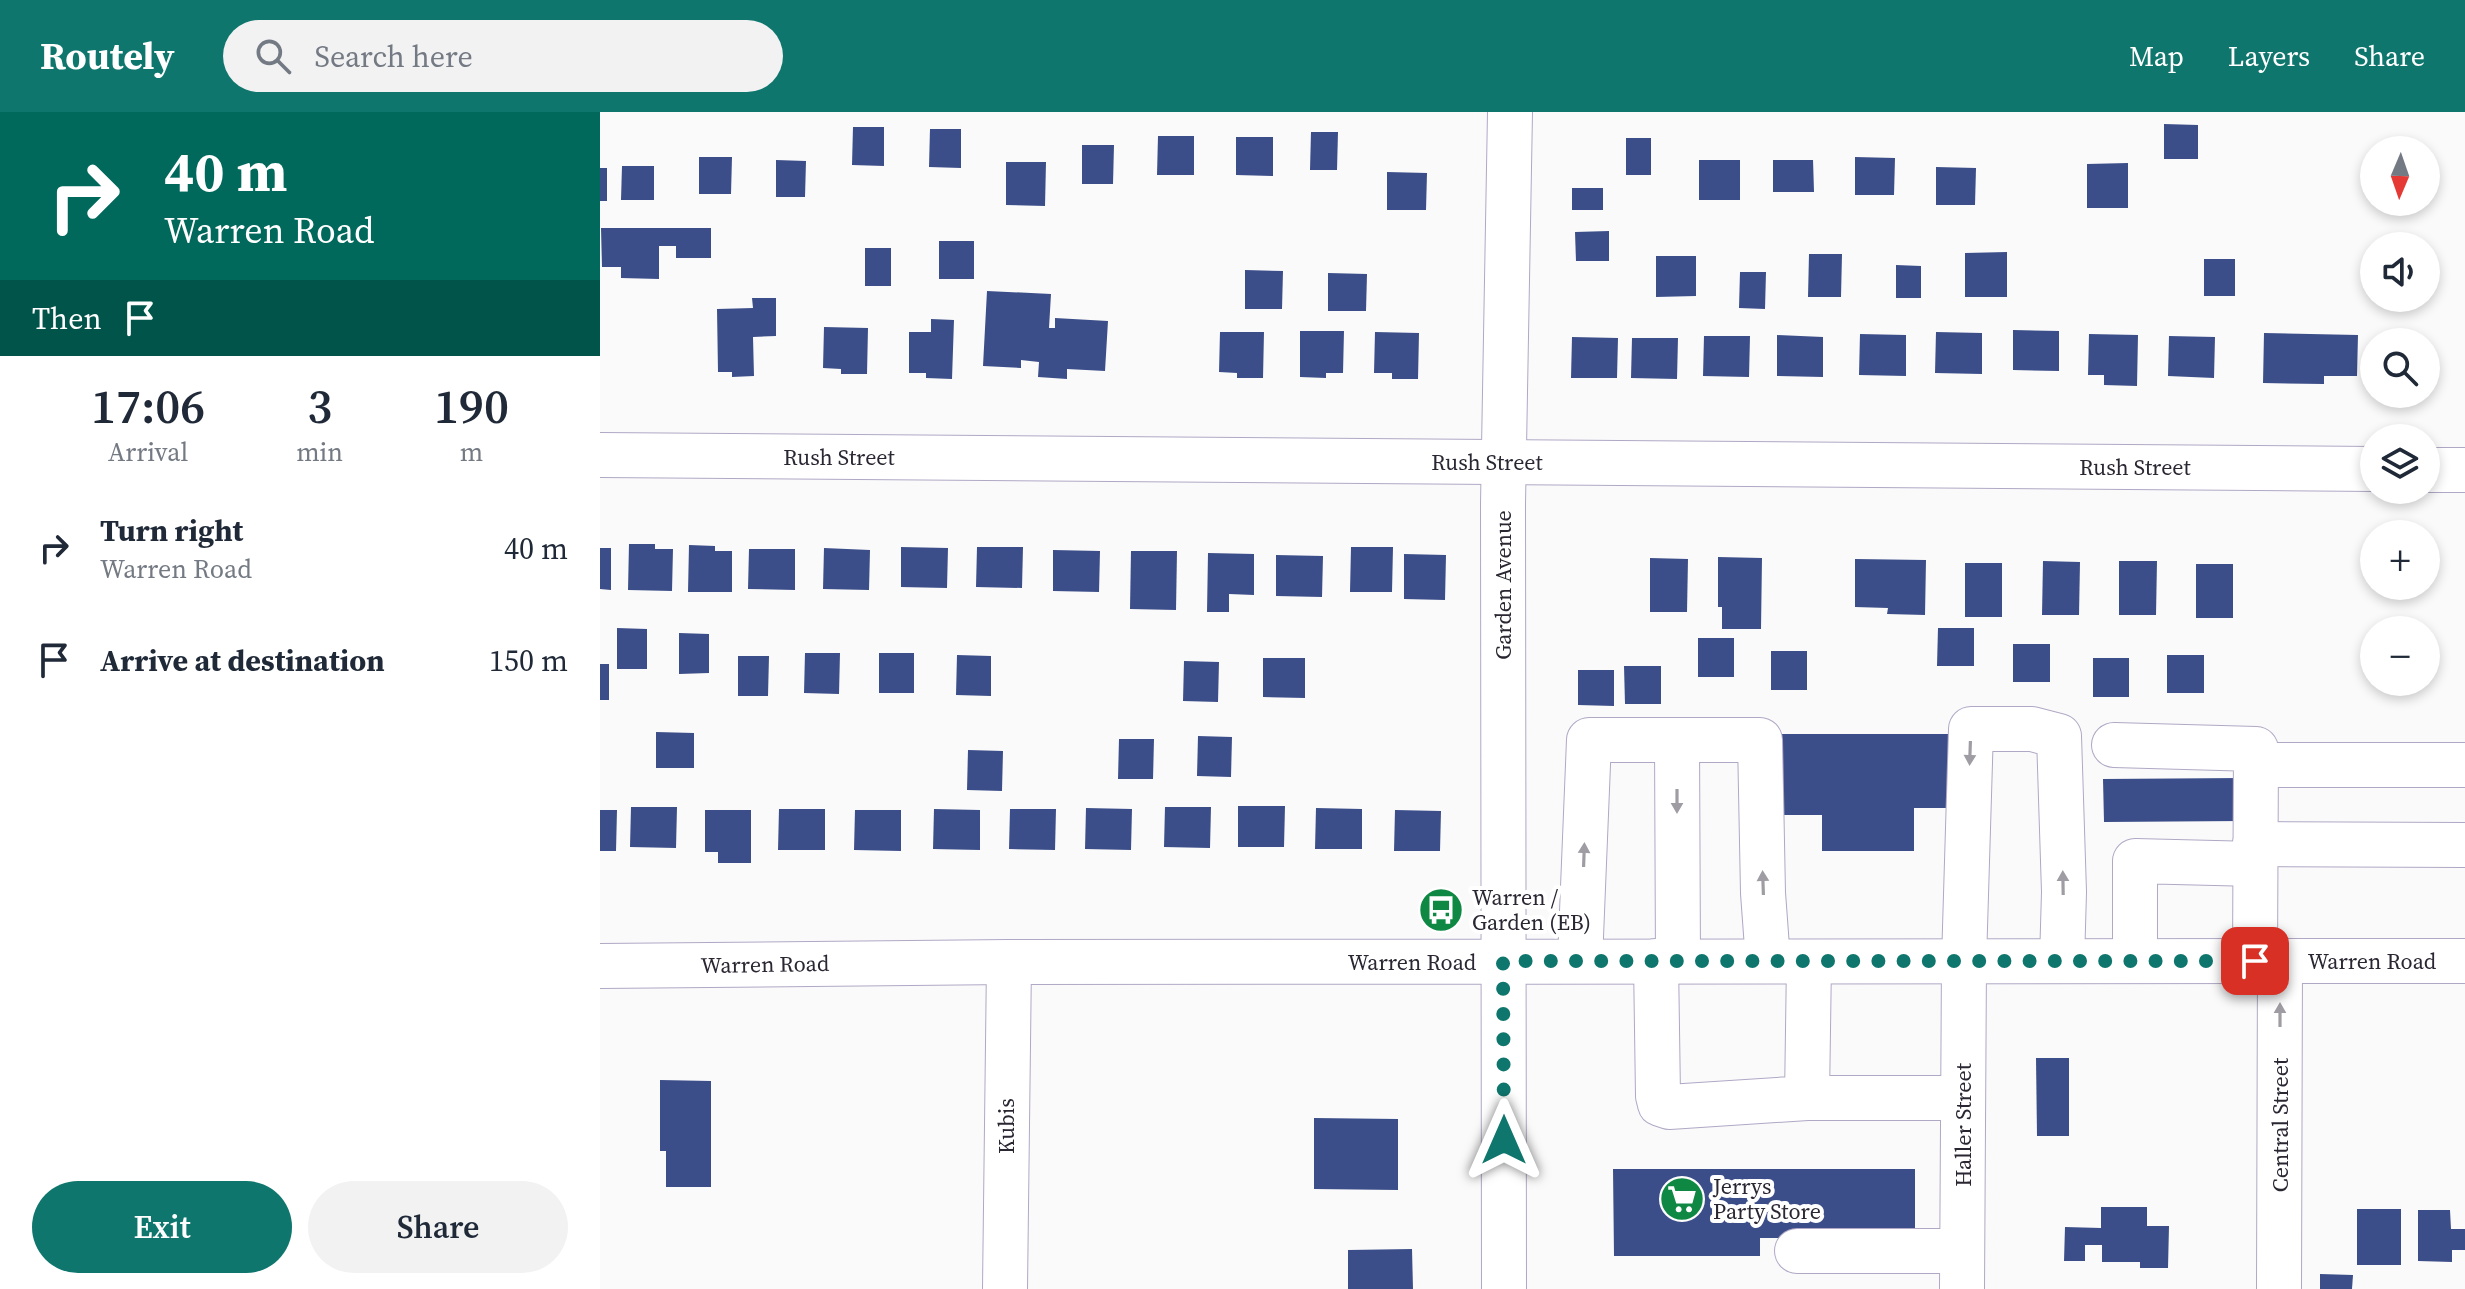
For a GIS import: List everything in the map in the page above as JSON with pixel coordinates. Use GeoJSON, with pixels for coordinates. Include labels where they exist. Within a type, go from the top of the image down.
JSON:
{"type":"FeatureCollection","features":[{"type":"Feature","properties":{"kind":"street","name":"Garden Avenue"},"geometry":{"type":"LineString","coordinates":[[1504,1289],[1504,462],[1510,112]]}},
{"type":"Feature","properties":{"kind":"street","name":"Rush Street"},"geometry":{"type":"LineString","coordinates":[[600,455],[2360,469]]}},
{"type":"Feature","properties":{"kind":"street"},"geometry":{"type":"LineString","coordinates":[[2440,470],[2465,470]]}},
{"type":"Feature","properties":{"kind":"street","name":"Haller Street"},"geometry":{"type":"LineString","coordinates":[[1962,1270],[1964,961],[1971,729],[2032,729],[2059,736],[2064,892],[2062,961]]}},
{"type":"Feature","properties":{"kind":"street"},"geometry":{"type":"LineString","coordinates":[[1580,961],[1589,740],[1760,740],[1763,893],[1789,961],[1807,1098]]}},
{"type":"Feature","properties":{"kind":"street"},"geometry":{"type":"LineString","coordinates":[[1677,740],[1660,1104],[1669,1107],[1807,1098],[1963,1098]]}},
{"type":"Feature","properties":{"kind":"street"},"geometry":{"type":"LineString","coordinates":[[2114,745],[2256,749],[2256,765],[2465,765]]}},
{"type":"Feature","properties":{"kind":"street","name":"Central Street"},"geometry":{"type":"LineString","coordinates":[[2256,765],[2255,854],[2268,961],[2279,1289]]}},
{"type":"Feature","properties":{"kind":"street"},"geometry":{"type":"LineString","coordinates":[[2135,961],[2135,861],[2465,845]]}},
{"type":"Feature","properties":{"kind":"street","name":"Warren Road"},"geometry":{"type":"LineString","coordinates":[[600,966],[1009,962],[2465,961]]}},
{"type":"Feature","properties":{"kind":"street","name":"Kubis"},"geometry":{"type":"LineString","coordinates":[[1005,1289],[1009,962]]}},
{"type":"Feature","properties":{"kind":"street"},"geometry":{"type":"LineString","coordinates":[[1797,1251],[1962,1270]]}},
{"type":"Feature","properties":{"kind":"building"},"geometry":{"type":"Polygon","coordinates":[[[2164,124],[2198,125],[2198,159],[2164,159],[2164,124]]]}},
{"type":"Feature","properties":{"kind":"building"},"geometry":{"type":"Polygon","coordinates":[[[853,127],[884,127],[884,166],[852,165],[853,127]]]}},
{"type":"Feature","properties":{"kind":"building"},"geometry":{"type":"Polygon","coordinates":[[[930,129],[961,129],[961,168],[929,167],[930,129]]]}},
{"type":"Feature","properties":{"kind":"building"},"geometry":{"type":"Polygon","coordinates":[[[1311,132],[1338,132],[1337,170],[1310,170],[1311,132]]]}},
{"type":"Feature","properties":{"kind":"building"},"geometry":{"type":"Polygon","coordinates":[[[1158,136],[1194,136],[1194,175],[1157,175],[1158,136]]]}},
{"type":"Feature","properties":{"kind":"building"},"geometry":{"type":"Polygon","coordinates":[[[1236,137],[1273,137],[1273,176],[1236,175],[1236,137]]]}},
{"type":"Feature","properties":{"kind":"building"},"geometry":{"type":"Polygon","coordinates":[[[1626,138],[1651,138],[1651,175],[1626,175],[1626,138]]]}},
{"type":"Feature","properties":{"kind":"building"},"geometry":{"type":"Polygon","coordinates":[[[1082,145],[1114,145],[1113,184],[1082,184],[1082,145]]]}},
{"type":"Feature","properties":{"kind":"building"},"geometry":{"type":"Polygon","coordinates":[[[699,157],[732,157],[731,194],[699,194],[699,157]]]}},
{"type":"Feature","properties":{"kind":"building"},"geometry":{"type":"Polygon","coordinates":[[[1855,157],[1895,158],[1894,195],[1855,195],[1855,157]]]}},
{"type":"Feature","properties":{"kind":"building"},"geometry":{"type":"Polygon","coordinates":[[[776,160],[806,161],[805,197],[776,197],[776,160]]]}},
{"type":"Feature","properties":{"kind":"building"},"geometry":{"type":"Polygon","coordinates":[[[1699,160],[1740,160],[1740,200],[1699,200],[1699,160]]]}},
{"type":"Feature","properties":{"kind":"building"},"geometry":{"type":"Polygon","coordinates":[[[1773,160],[1813,160],[1814,192],[1773,192],[1773,160]]]}},
{"type":"Feature","properties":{"kind":"building"},"geometry":{"type":"Polygon","coordinates":[[[1006,162],[1046,162],[1045,206],[1006,205],[1006,162]]]}},
{"type":"Feature","properties":{"kind":"building"},"geometry":{"type":"Polygon","coordinates":[[[2128,163],[2128,208],[2087,208],[2087,164],[2128,163]]]}},
{"type":"Feature","properties":{"kind":"building"},"geometry":{"type":"Polygon","coordinates":[[[622,166],[654,166],[654,200],[621,200],[622,166]]]}},
{"type":"Feature","properties":{"kind":"building"},"geometry":{"type":"Polygon","coordinates":[[[1936,167],[1976,168],[1975,205],[1936,205],[1936,167]]]}},
{"type":"Feature","properties":{"kind":"building"},"geometry":{"type":"Polygon","coordinates":[[[600,168],[607,168],[607,201],[600,201],[600,168]]]}},
{"type":"Feature","properties":{"kind":"building"},"geometry":{"type":"Polygon","coordinates":[[[1387,172],[1427,173],[1426,210],[1387,210],[1387,172]]]}},
{"type":"Feature","properties":{"kind":"building"},"geometry":{"type":"Polygon","coordinates":[[[1572,188],[1603,188],[1603,210],[1572,210],[1572,188]]]}},
{"type":"Feature","properties":{"kind":"building"},"geometry":{"type":"Polygon","coordinates":[[[601,228],[711,228],[711,258],[676,258],[676,246],[659,246],[659,279],[621,278],[621,267],[602,267],[601,228]]]}},
{"type":"Feature","properties":{"kind":"building"},"geometry":{"type":"Polygon","coordinates":[[[1609,231],[1609,261],[1576,261],[1575,232],[1609,231]]]}},
{"type":"Feature","properties":{"kind":"building"},"geometry":{"type":"Polygon","coordinates":[[[939,241],[974,241],[974,279],[939,279],[939,241]]]}},
{"type":"Feature","properties":{"kind":"building"},"geometry":{"type":"Polygon","coordinates":[[[865,248],[891,248],[891,286],[865,286],[865,248]]]}},
{"type":"Feature","properties":{"kind":"building"},"geometry":{"type":"Polygon","coordinates":[[[2007,252],[2007,297],[1965,297],[1965,253],[2007,252]]]}},
{"type":"Feature","properties":{"kind":"building"},"geometry":{"type":"Polygon","coordinates":[[[1809,254],[1842,254],[1841,297],[1808,297],[1809,254]]]}},
{"type":"Feature","properties":{"kind":"building"},"geometry":{"type":"Polygon","coordinates":[[[1656,256],[1696,256],[1696,296],[1656,297],[1656,256]]]}},
{"type":"Feature","properties":{"kind":"building"},"geometry":{"type":"Polygon","coordinates":[[[2204,259],[2235,259],[2235,296],[2204,296],[2204,259]]]}},
{"type":"Feature","properties":{"kind":"building"},"geometry":{"type":"Polygon","coordinates":[[[1896,265],[1921,266],[1921,298],[1896,298],[1896,265]]]}},
{"type":"Feature","properties":{"kind":"building"},"geometry":{"type":"Polygon","coordinates":[[[1245,270],[1283,271],[1282,309],[1245,309],[1245,270]]]}},
{"type":"Feature","properties":{"kind":"building"},"geometry":{"type":"Polygon","coordinates":[[[1740,272],[1766,272],[1765,309],[1739,308],[1740,272]]]}},
{"type":"Feature","properties":{"kind":"building"},"geometry":{"type":"Polygon","coordinates":[[[1328,273],[1367,274],[1366,311],[1328,311],[1328,273]]]}},
{"type":"Feature","properties":{"kind":"building"},"geometry":{"type":"Polygon","coordinates":[[[987,291],[1051,294],[1049,328],[1055,328],[1055,318],[1108,321],[1105,371],[1067,369],[1067,379],[1038,377],[1039,362],[1021,360],[1021,368],[983,366],[987,291]]]}},
{"type":"Feature","properties":{"kind":"building"},"geometry":{"type":"Polygon","coordinates":[[[752,298],[776,298],[776,336],[753,337],[754,376],[732,377],[732,372],[718,372],[717,309],[753,308],[752,298]]]}},
{"type":"Feature","properties":{"kind":"building"},"geometry":{"type":"Polygon","coordinates":[[[931,319],[954,320],[952,379],[926,378],[926,373],[909,373],[909,332],[931,332],[931,319]]]}},
{"type":"Feature","properties":{"kind":"building"},"geometry":{"type":"Polygon","coordinates":[[[824,327],[868,328],[867,374],[841,374],[841,369],[823,368],[824,327]]]}},
{"type":"Feature","properties":{"kind":"building"},"geometry":{"type":"Polygon","coordinates":[[[2013,330],[2059,331],[2059,371],[2013,370],[2013,330]]]}},
{"type":"Feature","properties":{"kind":"building"},"geometry":{"type":"Polygon","coordinates":[[[1300,331],[1344,331],[1343,373],[1326,373],[1326,378],[1300,377],[1300,331]]]}},
{"type":"Feature","properties":{"kind":"building"},"geometry":{"type":"Polygon","coordinates":[[[1220,332],[1264,332],[1263,378],[1237,378],[1237,373],[1219,372],[1220,332]]]}},
{"type":"Feature","properties":{"kind":"building"},"geometry":{"type":"Polygon","coordinates":[[[1375,332],[1419,333],[1418,379],[1392,379],[1392,373],[1374,373],[1375,332]]]}},
{"type":"Feature","properties":{"kind":"building"},"geometry":{"type":"Polygon","coordinates":[[[1936,332],[1982,333],[1982,374],[1935,373],[1936,332]]]}},
{"type":"Feature","properties":{"kind":"building"},"geometry":{"type":"Polygon","coordinates":[[[2264,333],[2358,335],[2357,376],[2324,376],[2324,384],[2263,383],[2264,333]]]}},
{"type":"Feature","properties":{"kind":"building"},"geometry":{"type":"Polygon","coordinates":[[[1860,334],[1906,335],[1906,376],[1859,375],[1860,334]]]}},
{"type":"Feature","properties":{"kind":"building"},"geometry":{"type":"Polygon","coordinates":[[[2089,334],[2138,335],[2137,386],[2104,385],[2104,375],[2088,375],[2089,334]]]}},
{"type":"Feature","properties":{"kind":"building"},"geometry":{"type":"Polygon","coordinates":[[[1777,335],[1823,337],[1823,377],[1777,376],[1777,335]]]}},
{"type":"Feature","properties":{"kind":"building"},"geometry":{"type":"Polygon","coordinates":[[[1704,336],[1750,336],[1749,377],[1703,376],[1704,336]]]}},
{"type":"Feature","properties":{"kind":"building"},"geometry":{"type":"Polygon","coordinates":[[[2169,336],[2215,337],[2214,378],[2168,376],[2169,336]]]}},
{"type":"Feature","properties":{"kind":"building"},"geometry":{"type":"Polygon","coordinates":[[[1572,337],[1618,338],[1617,378],[1571,378],[1572,337]]]}},
{"type":"Feature","properties":{"kind":"building"},"geometry":{"type":"Polygon","coordinates":[[[1632,338],[1678,338],[1677,379],[1631,378],[1632,338]]]}},
{"type":"Feature","properties":{"kind":"building"},"geometry":{"type":"Polygon","coordinates":[[[629,544],[655,544],[655,549],[673,549],[672,591],[628,590],[629,544]]]}},
{"type":"Feature","properties":{"kind":"building"},"geometry":{"type":"Polygon","coordinates":[[[689,545],[715,546],[715,551],[732,551],[732,592],[688,592],[689,545]]]}},
{"type":"Feature","properties":{"kind":"building"},"geometry":{"type":"Polygon","coordinates":[[[901,547],[948,548],[947,588],[901,587],[901,547]]]}},
{"type":"Feature","properties":{"kind":"building"},"geometry":{"type":"Polygon","coordinates":[[[977,547],[1023,547],[1022,588],[976,587],[977,547]]]}},
{"type":"Feature","properties":{"kind":"building"},"geometry":{"type":"Polygon","coordinates":[[[1351,547],[1393,547],[1392,592],[1350,592],[1351,547]]]}},
{"type":"Feature","properties":{"kind":"building"},"geometry":{"type":"Polygon","coordinates":[[[600,548],[611,548],[611,590],[600,589],[600,548]]]}},
{"type":"Feature","properties":{"kind":"building"},"geometry":{"type":"Polygon","coordinates":[[[824,548],[870,550],[869,590],[823,589],[824,548]]]}},
{"type":"Feature","properties":{"kind":"building"},"geometry":{"type":"Polygon","coordinates":[[[749,549],[795,549],[795,590],[748,589],[749,549]]]}},
{"type":"Feature","properties":{"kind":"building"},"geometry":{"type":"Polygon","coordinates":[[[1053,550],[1100,551],[1099,592],[1053,591],[1053,550]]]}},
{"type":"Feature","properties":{"kind":"building"},"geometry":{"type":"Polygon","coordinates":[[[1131,551],[1177,551],[1176,610],[1130,609],[1131,551]]]}},
{"type":"Feature","properties":{"kind":"building"},"geometry":{"type":"Polygon","coordinates":[[[1208,553],[1254,554],[1254,595],[1229,594],[1229,612],[1207,612],[1208,553]]]}},
{"type":"Feature","properties":{"kind":"building"},"geometry":{"type":"Polygon","coordinates":[[[1404,554],[1446,555],[1445,600],[1404,599],[1404,554]]]}},
{"type":"Feature","properties":{"kind":"building"},"geometry":{"type":"Polygon","coordinates":[[[1276,555],[1323,556],[1322,597],[1276,596],[1276,555]]]}},
{"type":"Feature","properties":{"kind":"building"},"geometry":{"type":"Polygon","coordinates":[[[1718,557],[1762,558],[1761,629],[1722,629],[1722,607],[1718,607],[1718,557]]]}},
{"type":"Feature","properties":{"kind":"building"},"geometry":{"type":"Polygon","coordinates":[[[1650,558],[1688,559],[1687,612],[1650,612],[1650,558]]]}},
{"type":"Feature","properties":{"kind":"building"},"geometry":{"type":"Polygon","coordinates":[[[1855,559],[1926,560],[1925,615],[1887,614],[1888,608],[1855,607],[1855,559]]]}},
{"type":"Feature","properties":{"kind":"building"},"geometry":{"type":"Polygon","coordinates":[[[2043,561],[2080,562],[2079,615],[2042,615],[2043,561]]]}},
{"type":"Feature","properties":{"kind":"building"},"geometry":{"type":"Polygon","coordinates":[[[2119,561],[2157,561],[2156,615],[2119,615],[2119,561]]]}},
{"type":"Feature","properties":{"kind":"building"},"geometry":{"type":"Polygon","coordinates":[[[1965,563],[2002,563],[2002,617],[1965,617],[1965,563]]]}},
{"type":"Feature","properties":{"kind":"building"},"geometry":{"type":"Polygon","coordinates":[[[2196,564],[2233,564],[2233,618],[2196,618],[2196,564]]]}},
{"type":"Feature","properties":{"kind":"building"},"geometry":{"type":"Polygon","coordinates":[[[617,628],[647,629],[647,669],[617,669],[617,628]]]}},
{"type":"Feature","properties":{"kind":"building"},"geometry":{"type":"Polygon","coordinates":[[[1938,628],[1974,628],[1974,666],[1937,666],[1938,628]]]}},
{"type":"Feature","properties":{"kind":"building"},"geometry":{"type":"Polygon","coordinates":[[[679,633],[709,634],[709,673],[679,674],[679,633]]]}},
{"type":"Feature","properties":{"kind":"building"},"geometry":{"type":"Polygon","coordinates":[[[1698,638],[1734,638],[1734,677],[1698,677],[1698,638]]]}},
{"type":"Feature","properties":{"kind":"building"},"geometry":{"type":"Polygon","coordinates":[[[2013,644],[2050,644],[2050,682],[2013,682],[2013,644]]]}},
{"type":"Feature","properties":{"kind":"building"},"geometry":{"type":"Polygon","coordinates":[[[1771,651],[1807,651],[1807,690],[1771,690],[1771,651]]]}},
{"type":"Feature","properties":{"kind":"building"},"geometry":{"type":"Polygon","coordinates":[[[805,653],[840,653],[839,694],[804,693],[805,653]]]}},
{"type":"Feature","properties":{"kind":"building"},"geometry":{"type":"Polygon","coordinates":[[[879,653],[914,653],[914,693],[879,693],[879,653]]]}},
{"type":"Feature","properties":{"kind":"building"},"geometry":{"type":"Polygon","coordinates":[[[957,655],[991,656],[991,696],[956,695],[957,655]]]}},
{"type":"Feature","properties":{"kind":"building"},"geometry":{"type":"Polygon","coordinates":[[[2167,655],[2204,655],[2204,693],[2167,693],[2167,655]]]}},
{"type":"Feature","properties":{"kind":"building"},"geometry":{"type":"Polygon","coordinates":[[[738,656],[769,656],[768,696],[738,696],[738,656]]]}},
{"type":"Feature","properties":{"kind":"building"},"geometry":{"type":"Polygon","coordinates":[[[1263,658],[1305,658],[1305,698],[1263,697],[1263,658]]]}},
{"type":"Feature","properties":{"kind":"building"},"geometry":{"type":"Polygon","coordinates":[[[2093,658],[2129,658],[2129,697],[2093,697],[2093,658]]]}},
{"type":"Feature","properties":{"kind":"building"},"geometry":{"type":"Polygon","coordinates":[[[1184,661],[1219,662],[1218,702],[1183,701],[1184,661]]]}},
{"type":"Feature","properties":{"kind":"building"},"geometry":{"type":"Polygon","coordinates":[[[600,664],[609,664],[609,700],[600,700],[600,664]]]}},
{"type":"Feature","properties":{"kind":"building"},"geometry":{"type":"Polygon","coordinates":[[[1624,666],[1661,666],[1661,704],[1625,704],[1624,666]]]}},
{"type":"Feature","properties":{"kind":"building"},"geometry":{"type":"Polygon","coordinates":[[[1578,670],[1614,670],[1614,706],[1578,705],[1578,670]]]}},
{"type":"Feature","properties":{"kind":"building"},"geometry":{"type":"Polygon","coordinates":[[[656,732],[694,733],[694,768],[656,768],[656,732]]]}},
{"type":"Feature","properties":{"kind":"building"},"geometry":{"type":"Polygon","coordinates":[[[1778,734],[1954,734],[1954,808],[1914,808],[1914,851],[1822,851],[1822,815],[1778,815],[1778,734]]]}},
{"type":"Feature","properties":{"kind":"building"},"geometry":{"type":"Polygon","coordinates":[[[1198,736],[1232,737],[1231,777],[1197,776],[1198,736]]]}},
{"type":"Feature","properties":{"kind":"building"},"geometry":{"type":"Polygon","coordinates":[[[1119,739],[1154,739],[1153,779],[1118,779],[1119,739]]]}},
{"type":"Feature","properties":{"kind":"building"},"geometry":{"type":"Polygon","coordinates":[[[968,750],[1003,751],[1002,791],[967,790],[968,750]]]}},
{"type":"Feature","properties":{"kind":"building"},"geometry":{"type":"Polygon","coordinates":[[[2241,778],[2242,821],[2104,822],[2103,779],[2241,778]]]}},
{"type":"Feature","properties":{"kind":"building"},"geometry":{"type":"Polygon","coordinates":[[[1238,806],[1285,806],[1284,847],[1238,847],[1238,806]]]}},
{"type":"Feature","properties":{"kind":"building"},"geometry":{"type":"Polygon","coordinates":[[[631,807],[677,807],[676,848],[630,847],[631,807]]]}},
{"type":"Feature","properties":{"kind":"building"},"geometry":{"type":"Polygon","coordinates":[[[1165,807],[1211,807],[1210,848],[1164,847],[1165,807]]]}},
{"type":"Feature","properties":{"kind":"building"},"geometry":{"type":"Polygon","coordinates":[[[1086,808],[1132,809],[1131,850],[1085,849],[1086,808]]]}},
{"type":"Feature","properties":{"kind":"building"},"geometry":{"type":"Polygon","coordinates":[[[1316,808],[1362,809],[1362,849],[1315,849],[1316,808]]]}},
{"type":"Feature","properties":{"kind":"building"},"geometry":{"type":"Polygon","coordinates":[[[779,809],[825,809],[825,850],[778,850],[779,809]]]}},
{"type":"Feature","properties":{"kind":"building"},"geometry":{"type":"Polygon","coordinates":[[[934,809],[980,810],[980,850],[933,849],[934,809]]]}},
{"type":"Feature","properties":{"kind":"building"},"geometry":{"type":"Polygon","coordinates":[[[1010,809],[1056,809],[1055,850],[1009,849],[1010,809]]]}},
{"type":"Feature","properties":{"kind":"building"},"geometry":{"type":"Polygon","coordinates":[[[600,810],[617,810],[616,851],[600,851],[600,810]]]}},
{"type":"Feature","properties":{"kind":"building"},"geometry":{"type":"Polygon","coordinates":[[[705,810],[751,810],[751,863],[718,863],[718,852],[705,852],[705,810]]]}},
{"type":"Feature","properties":{"kind":"building"},"geometry":{"type":"Polygon","coordinates":[[[855,810],[901,810],[901,851],[854,850],[855,810]]]}},
{"type":"Feature","properties":{"kind":"building"},"geometry":{"type":"Polygon","coordinates":[[[1395,810],[1441,811],[1440,851],[1394,851],[1395,810]]]}},
{"type":"Feature","properties":{"kind":"building"},"geometry":{"type":"Polygon","coordinates":[[[2036,1058],[2069,1058],[2069,1136],[2037,1136],[2036,1058]]]}},
{"type":"Feature","properties":{"kind":"building"},"geometry":{"type":"Polygon","coordinates":[[[660,1080],[711,1081],[711,1187],[666,1187],[666,1151],[660,1151],[660,1080]]]}},
{"type":"Feature","properties":{"kind":"building"},"geometry":{"type":"Polygon","coordinates":[[[1314,1118],[1398,1119],[1398,1190],[1314,1189],[1314,1118]]]}},
{"type":"Feature","properties":{"kind":"building"},"geometry":{"type":"Polygon","coordinates":[[[1613,1169],[1915,1169],[1915,1238],[1760,1238],[1760,1256],[1614,1256],[1613,1169]]]}},
{"type":"Feature","properties":{"kind":"building"},"geometry":{"type":"Polygon","coordinates":[[[2101,1207],[2147,1207],[2147,1226],[2169,1226],[2168,1268],[2140,1268],[2140,1262],[2102,1262],[2102,1245],[2085,1245],[2085,1261],[2064,1261],[2065,1227],[2101,1228],[2101,1207]]]}},
{"type":"Feature","properties":{"kind":"building"},"geometry":{"type":"Polygon","coordinates":[[[2357,1209],[2401,1209],[2401,1265],[2357,1265],[2357,1209]]]}},
{"type":"Feature","properties":{"kind":"building"},"geometry":{"type":"Polygon","coordinates":[[[2418,1210],[2450,1210],[2451,1229],[2465,1229],[2465,1250],[2452,1250],[2452,1262],[2418,1261],[2418,1210]]]}},
{"type":"Feature","properties":{"kind":"building"},"geometry":{"type":"Polygon","coordinates":[[[1412,1249],[1413,1289],[1348,1289],[1348,1250],[1412,1249]]]}},
{"type":"Feature","properties":{"kind":"building"},"geometry":{"type":"Polygon","coordinates":[[[2320,1274],[2353,1275],[2352,1289],[2320,1289],[2320,1274]]]}},
{"type":"Feature","properties":{"kind":"place","name":"Warren / Garden (EB)"},"geometry":{"type":"Point","coordinates":[1441,910]}},
{"type":"Feature","properties":{"kind":"place","name":"Jerrys Party Store"},"geometry":{"type":"Point","coordinates":[1682,1199]}},
{"type":"Feature","properties":{"kind":"route"},"geometry":{"type":"LineString","coordinates":[[1504,1140],[1503,961],[2255,961]]}}]}
